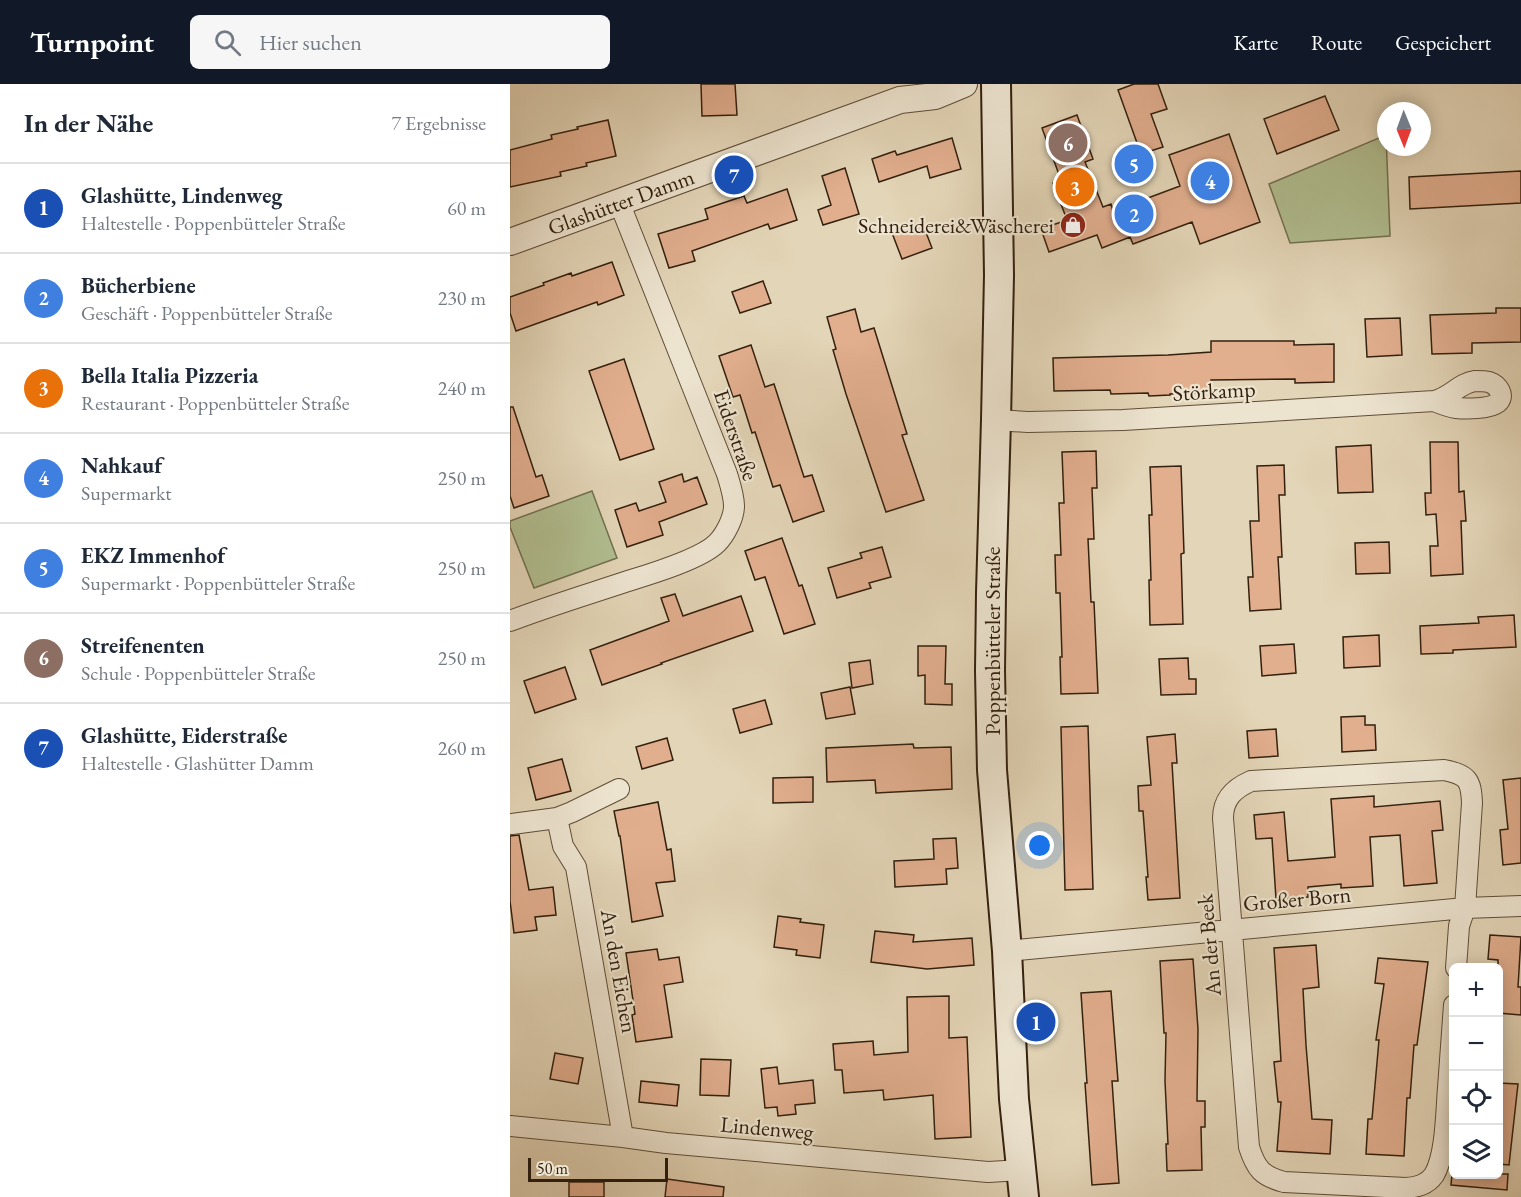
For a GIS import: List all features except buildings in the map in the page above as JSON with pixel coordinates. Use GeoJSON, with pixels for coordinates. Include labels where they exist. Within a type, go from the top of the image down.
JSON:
{"type":"FeatureCollection","features":[{"type":"Feature","properties":{"kind":"main road","name":"Poppenbütteler Straße"},"geometry":{"type":"LineString","coordinates":[[996,84],[999,274],[992,573],[992,770],[1007,951],[1014,1100],[1022,1184]]}},
{"type":"Feature","properties":{"kind":"street","name":"Glashütter Damm"},"geometry":{"type":"LineString","coordinates":[[900,100],[923,84]]}},
{"type":"Feature","properties":{"kind":"street","name":"Glashütter Damm"},"geometry":{"type":"LineString","coordinates":[[510,242],[900,100],[935,96],[964,84]]}},
{"type":"Feature","properties":{"kind":"street","name":"Eiderstraße"},"geometry":{"type":"LineString","coordinates":[[510,621],[668,568],[703,553],[717,543],[726,529],[734,506],[728,474],[619,202]]}},
{"type":"Feature","properties":{"kind":"street","name":"Störkamp"},"geometry":{"type":"LineString","coordinates":[[996,420],[1028,422],[1123,420],[1434,401]]}},
{"type":"Feature","properties":{"kind":"street","name":"An der Beek"},"geometry":{"type":"LineString","coordinates":[[1453,1017],[1444,1138],[1437,1169],[1427,1182],[1420,1186],[1406,1188],[1284,1182],[1269,1178],[1259,1170],[1253,1160],[1250,1147],[1231,930],[1223,812],[1224,804],[1229,796],[1241,785],[1251,781],[1444,770],[1462,776],[1471,788],[1472,803],[1465,908],[1459,926],[1456,963]]}},
{"type":"Feature","properties":{"kind":"street"},"geometry":{"type":"LineString","coordinates":[[512,824],[557,818],[620,789]]}},
{"type":"Feature","properties":{"kind":"street","name":"An den Eichen"},"geometry":{"type":"LineString","coordinates":[[557,818],[563,846],[576,867],[624,1137]]}},
{"type":"Feature","properties":{"kind":"street","name":"Großer Born"},"geometry":{"type":"LineString","coordinates":[[1007,951],[1465,908],[1521,906]]}},
{"type":"Feature","properties":{"kind":"street","name":"Lindenweg"},"geometry":{"type":"LineString","coordinates":[[510,1126],[666,1143],[988,1172],[1022,1184]]}},
{"type":"Feature","properties":{"kind":"green space"},"geometry":{"type":"Polygon","coordinates":[[[1377,139],[1377,156],[1387,156],[1390,236],[1290,243],[1269,184],[1377,139]]]}},
{"type":"Feature","properties":{"kind":"green space"},"geometry":{"type":"Polygon","coordinates":[[[592,491],[617,558],[534,588],[510,527],[510,521],[592,491]]]}},
{"type":"Feature","properties":{"kind":"place","name":"Streifenenten"},"geometry":{"type":"Point","coordinates":[1068,143]}},
{"type":"Feature","properties":{"kind":"place","name":"EKZ Immenhof"},"geometry":{"type":"Point","coordinates":[1134,164]}},
{"type":"Feature","properties":{"kind":"place","name":"Glashütte, Eiderstraße"},"geometry":{"type":"Point","coordinates":[734,175]}},
{"type":"Feature","properties":{"kind":"place","name":"Nahkauf"},"geometry":{"type":"Point","coordinates":[1210,181]}},
{"type":"Feature","properties":{"kind":"place","name":"Bella Italia Pizzeria"},"geometry":{"type":"Point","coordinates":[1075,187]}},
{"type":"Feature","properties":{"kind":"place","name":"Bücherbiene"},"geometry":{"type":"Point","coordinates":[1134,214]}},
{"type":"Feature","properties":{"kind":"place","name":"Schneiderei&Wäscherei"},"geometry":{"type":"Point","coordinates":[1073,225]}},
{"type":"Feature","properties":{"kind":"place","name":"Glashütte, Lindenweg"},"geometry":{"type":"Point","coordinates":[1036,1022]}}]}
